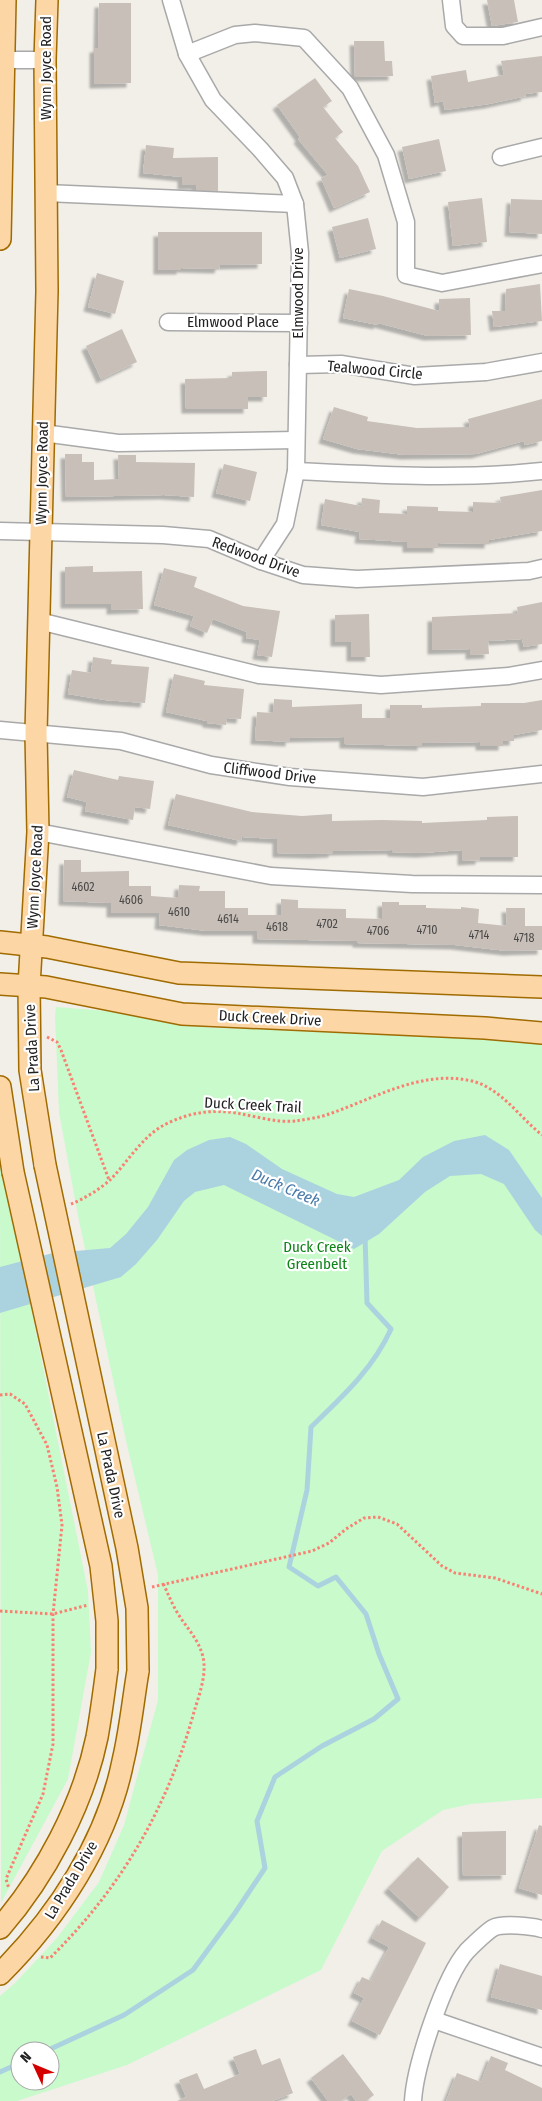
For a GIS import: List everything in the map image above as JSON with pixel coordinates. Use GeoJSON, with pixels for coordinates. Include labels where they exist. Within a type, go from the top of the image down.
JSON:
{"type":"FeatureCollection","features":[{"type":"Feature","properties":{"kind":"main road"},"geometry":{"type":"LineString","coordinates":[[0,240],[2,60],[5,0]]}},
{"type":"Feature","properties":{"kind":"main road","name":"Wynn Joyce Road"},"geometry":{"type":"LineString","coordinates":[[31,945],[38,832],[36,733],[47,291],[45,60],[47,0]]}},
{"type":"Feature","properties":{"kind":"main road"},"geometry":{"type":"LineString","coordinates":[[0,942],[31,945],[96,956],[179,973],[542,987]]}},
{"type":"Feature","properties":{"kind":"main road","name":"La Prada Drive"},"geometry":{"type":"LineString","coordinates":[[0,1974],[49,1918],[81,1868],[106,1820],[123,1763],[138,1671],[137,1608],[127,1548],[45,1165],[30,1070],[29,986],[31,945]]}},
{"type":"Feature","properties":{"kind":"main road","name":"Duck Creek Drive"},"geometry":{"type":"LineString","coordinates":[[0,984],[46,987],[182,1014],[485,1028],[542,1033]]}},
{"type":"Feature","properties":{"kind":"main road","name":"La Prada Drive"},"geometry":{"type":"LineString","coordinates":[[0,1087],[13,1172],[101,1566],[107,1621],[107,1669],[97,1738],[81,1789],[56,1847],[22,1903],[0,1928]]}},
{"type":"Feature","properties":{"kind":"street","name":"Elmwood Drive"},"geometry":{"type":"LineString","coordinates":[[172,0],[186,54],[213,100],[260,148],[285,178],[295,204],[300,253],[296,471],[284,524],[261,561]]}},
{"type":"Feature","properties":{"kind":"street"},"geometry":{"type":"LineString","coordinates":[[450,0],[454,26],[463,36],[503,36],[542,28]]}},
{"type":"Feature","properties":{"kind":"street"},"geometry":{"type":"LineString","coordinates":[[186,54],[235,35],[255,33],[304,38],[350,88],[386,155],[406,222],[406,276],[442,283],[542,264]]}},
{"type":"Feature","properties":{"kind":"street"},"geometry":{"type":"LineString","coordinates":[[2,60],[45,60]]}},
{"type":"Feature","properties":{"kind":"street"},"geometry":{"type":"LineString","coordinates":[[501,157],[542,147]]}},
{"type":"Feature","properties":{"kind":"street"},"geometry":{"type":"LineString","coordinates":[[46,194],[295,204]]}},
{"type":"Feature","properties":{"kind":"street","name":"Elmwood Place"},"geometry":{"type":"LineString","coordinates":[[168,322],[299,322]]}},
{"type":"Feature","properties":{"kind":"street","name":"Tealwood Circle"},"geometry":{"type":"LineString","coordinates":[[298,365],[342,364],[415,376],[486,372],[542,362]]}},
{"type":"Feature","properties":{"kind":"street"},"geometry":{"type":"LineString","coordinates":[[43,432],[118,443],[296,440]]}},
{"type":"Feature","properties":{"kind":"street"},"geometry":{"type":"LineString","coordinates":[[296,471],[388,476],[474,476],[542,471]]}},
{"type":"Feature","properties":{"kind":"street","name":"Redwood Drive"},"geometry":{"type":"LineString","coordinates":[[0,531],[163,535],[209,539],[261,561],[303,575],[357,578],[542,568]]}},
{"type":"Feature","properties":{"kind":"street"},"geometry":{"type":"LineString","coordinates":[[39,622],[259,675],[381,685],[509,676],[542,670]]}},
{"type":"Feature","properties":{"kind":"street","name":"Cliffwood Drive"},"geometry":{"type":"LineString","coordinates":[[0,730],[121,741],[211,765],[290,777],[423,787],[542,774]]}},
{"type":"Feature","properties":{"kind":"street"},"geometry":{"type":"LineString","coordinates":[[38,832],[272,876],[412,884],[542,885]]}},
{"type":"Feature","properties":{"kind":"street"},"geometry":{"type":"LineString","coordinates":[[413,2101],[416,2072],[434,2020],[451,1977],[467,1952],[494,1927],[530,1926],[542,1929]]}},
{"type":"Feature","properties":{"kind":"street"},"geometry":{"type":"LineString","coordinates":[[434,2020],[542,2057]]}},
{"type":"Feature","properties":{"kind":"path"},"geometry":{"type":"LineString","coordinates":[[44,1036],[57,1042],[61,1050],[109,1180]]}},
{"type":"Feature","properties":{"kind":"path","name":"Duck Creek Trail"},"geometry":{"type":"LineString","coordinates":[[65,1205],[73,1203],[91,1193],[109,1180],[144,1141],[164,1125],[182,1116],[207,1111],[234,1113],[267,1120],[293,1121],[327,1115],[383,1093],[432,1079],[468,1080],[481,1085],[508,1102],[527,1124],[542,1135]]}},
{"type":"Feature","properties":{"kind":"path"},"geometry":{"type":"LineString","coordinates":[[0,1395],[10,1394],[25,1404],[47,1445],[57,1487],[62,1525],[53,1614],[53,1744],[43,1794],[6,1880],[9,1890]]}},
{"type":"Feature","properties":{"kind":"path"},"geometry":{"type":"LineString","coordinates":[[275,1558],[312,1551],[328,1544],[346,1529],[364,1518],[378,1517],[397,1524],[442,1566],[455,1573],[466,1576],[495,1578],[542,1594]]}},
{"type":"Feature","properties":{"kind":"path"},"geometry":{"type":"LineString","coordinates":[[39,1956],[45,1959],[50,1958],[94,1911],[119,1878],[143,1840],[164,1798],[186,1742],[203,1678],[203,1661],[195,1637],[172,1604],[163,1583]]}},
{"type":"Feature","properties":{"kind":"green space","name":"Duck Creek Greenbelt"},"geometry":{"type":"Polygon","coordinates":[[[56,1007],[107,1011],[211,1028],[419,1033],[542,1039],[542,1798],[471,1804],[443,1810],[382,1851],[321,1970],[127,2065],[60,2087],[60,2041],[10,2041],[10,2091],[48,2091],[17,2101],[0,2101],[0,1996],[15,1983],[57,1938],[99,1882],[124,1825],[158,1700],[158,1575],[127,1445],[78,1216],[59,1112],[56,1007]]]}},
{"type":"Feature","properties":{"kind":"green space"},"geometry":{"type":"Polygon","coordinates":[[[0,1154],[88,1591],[91,1652],[68,1779],[1,1903],[0,1154]]]}},
{"type":"Feature","properties":{"kind":"water","name":"Duck Creek"},"geometry":{"type":"Polygon","coordinates":[[[485,1135],[509,1150],[542,1198],[542,1236],[535,1230],[504,1184],[481,1174],[450,1176],[425,1192],[379,1234],[354,1249],[224,1185],[195,1192],[184,1201],[157,1240],[136,1264],[121,1277],[0,1313],[0,1267],[53,1253],[110,1248],[126,1234],[148,1207],[174,1160],[187,1150],[209,1140],[230,1137],[246,1144],[282,1169],[337,1194],[354,1197],[399,1180],[423,1157],[454,1141],[485,1135]]]}},
{"type":"Feature","properties":{"kind":"building"},"geometry":{"type":"Polygon","coordinates":[[[487,0],[514,0],[518,22],[492,26],[487,0]]]}},
{"type":"Feature","properties":{"kind":"building"},"geometry":{"type":"Polygon","coordinates":[[[99,3],[131,3],[131,83],[94,84],[94,48],[98,48],[99,3]]]}},
{"type":"Feature","properties":{"kind":"building"},"geometry":{"type":"Polygon","coordinates":[[[354,41],[384,41],[385,61],[392,61],[393,76],[355,77],[354,41]]]}},
{"type":"Feature","properties":{"kind":"building"},"geometry":{"type":"Polygon","coordinates":[[[542,56],[542,92],[525,94],[526,96],[489,104],[445,110],[443,101],[435,103],[431,76],[466,70],[468,82],[504,75],[501,61],[542,56]]]}},
{"type":"Feature","properties":{"kind":"building"},"geometry":{"type":"Polygon","coordinates":[[[315,78],[332,101],[323,107],[343,132],[335,138],[358,166],[370,192],[334,208],[321,178],[328,175],[298,139],[300,137],[277,105],[315,78]]]}},
{"type":"Feature","properties":{"kind":"building"},"geometry":{"type":"Polygon","coordinates":[[[439,139],[446,171],[409,179],[402,147],[439,139]]]}},
{"type":"Feature","properties":{"kind":"building"},"geometry":{"type":"Polygon","coordinates":[[[146,145],[174,148],[173,158],[218,157],[218,191],[196,190],[196,185],[182,185],[182,177],[143,173],[146,145]]]}},
{"type":"Feature","properties":{"kind":"building"},"geometry":{"type":"Polygon","coordinates":[[[482,198],[487,242],[453,246],[448,202],[482,198]]]}},
{"type":"Feature","properties":{"kind":"building"},"geometry":{"type":"Polygon","coordinates":[[[511,199],[542,200],[542,234],[509,232],[511,199]]]}},
{"type":"Feature","properties":{"kind":"building"},"geometry":{"type":"Polygon","coordinates":[[[368,218],[376,249],[340,258],[332,227],[368,218]]]}},
{"type":"Feature","properties":{"kind":"building"},"geometry":{"type":"Polygon","coordinates":[[[158,232],[262,232],[262,264],[220,265],[219,269],[181,268],[181,270],[158,270],[158,232]]]}},
{"type":"Feature","properties":{"kind":"building"},"geometry":{"type":"Polygon","coordinates":[[[97,273],[124,281],[115,314],[88,307],[97,273]]]}},
{"type":"Feature","properties":{"kind":"building"},"geometry":{"type":"Polygon","coordinates":[[[540,284],[542,321],[494,327],[492,311],[505,311],[506,289],[540,284]]]}},
{"type":"Feature","properties":{"kind":"building"},"geometry":{"type":"Polygon","coordinates":[[[349,289],[439,311],[439,299],[470,298],[471,335],[428,336],[378,323],[378,325],[343,318],[349,289]]]}},
{"type":"Feature","properties":{"kind":"building"},"geometry":{"type":"Polygon","coordinates":[[[122,329],[137,362],[101,379],[86,346],[122,329]]]}},
{"type":"Feature","properties":{"kind":"building"},"geometry":{"type":"Polygon","coordinates":[[[267,371],[267,397],[248,397],[248,409],[186,409],[185,379],[232,378],[232,372],[267,371]]]}},
{"type":"Feature","properties":{"kind":"building"},"geometry":{"type":"Polygon","coordinates":[[[542,399],[542,441],[525,445],[524,441],[476,454],[405,455],[357,449],[323,439],[334,407],[368,417],[367,421],[417,428],[470,427],[468,419],[542,399]]]}},
{"type":"Feature","properties":{"kind":"building"},"geometry":{"type":"Polygon","coordinates":[[[65,454],[82,454],[82,462],[94,462],[94,480],[119,479],[118,455],[136,455],[136,462],[195,463],[194,497],[164,495],[66,497],[65,454]]]}},
{"type":"Feature","properties":{"kind":"building"},"geometry":{"type":"Polygon","coordinates":[[[224,464],[257,472],[250,501],[216,493],[224,464]]]}},
{"type":"Feature","properties":{"kind":"building"},"geometry":{"type":"Polygon","coordinates":[[[542,490],[542,531],[489,540],[489,544],[438,543],[438,548],[407,548],[407,542],[359,539],[360,532],[321,525],[325,499],[361,506],[362,498],[380,500],[379,513],[407,514],[407,506],[438,507],[438,511],[473,512],[473,502],[501,503],[500,497],[542,490]]]}},
{"type":"Feature","properties":{"kind":"building"},"geometry":{"type":"Polygon","coordinates":[[[93,566],[93,572],[142,571],[143,609],[111,610],[111,604],[65,604],[65,567],[93,566]]]}},
{"type":"Feature","properties":{"kind":"building"},"geometry":{"type":"Polygon","coordinates":[[[164,568],[197,577],[194,587],[243,606],[280,611],[272,657],[257,655],[260,640],[246,638],[247,632],[213,619],[207,633],[190,626],[194,616],[154,605],[164,568]]]}},
{"type":"Feature","properties":{"kind":"building"},"geometry":{"type":"Polygon","coordinates":[[[542,602],[542,644],[524,647],[522,639],[488,641],[489,654],[470,655],[470,649],[432,650],[432,617],[518,613],[517,607],[542,602]]]}},
{"type":"Feature","properties":{"kind":"building"},"geometry":{"type":"Polygon","coordinates":[[[369,614],[370,657],[351,657],[351,642],[335,642],[335,615],[369,614]]]}},
{"type":"Feature","properties":{"kind":"building"},"geometry":{"type":"Polygon","coordinates":[[[93,657],[112,660],[111,664],[149,667],[145,703],[105,700],[68,694],[72,670],[91,673],[93,657]]]}},
{"type":"Feature","properties":{"kind":"building"},"geometry":{"type":"Polygon","coordinates":[[[174,674],[205,681],[204,685],[244,689],[241,719],[227,718],[226,725],[207,723],[207,721],[166,712],[174,674]]]}},
{"type":"Feature","properties":{"kind":"building"},"geometry":{"type":"Polygon","coordinates":[[[274,699],[292,700],[292,707],[362,704],[362,718],[390,718],[390,705],[422,705],[422,708],[481,706],[481,703],[524,703],[542,700],[542,730],[514,735],[514,741],[503,741],[503,746],[480,746],[480,742],[422,743],[422,746],[344,744],[344,737],[290,738],[290,742],[255,740],[257,712],[273,713],[274,699]]]}},
{"type":"Feature","properties":{"kind":"building"},"geometry":{"type":"Polygon","coordinates":[[[74,770],[118,780],[119,776],[154,781],[150,809],[135,807],[133,820],[85,811],[87,802],[67,797],[74,770]]]}},
{"type":"Feature","properties":{"kind":"building"},"geometry":{"type":"Polygon","coordinates":[[[176,794],[252,812],[302,816],[332,814],[332,821],[382,820],[422,821],[422,823],[487,820],[487,817],[518,816],[518,857],[480,857],[480,860],[462,861],[462,850],[421,853],[392,852],[392,850],[333,851],[333,853],[314,854],[277,853],[277,839],[242,837],[241,841],[168,825],[176,794]]]}},
{"type":"Feature","properties":{"kind":"building"},"geometry":{"type":"Polygon","coordinates":[[[64,860],[81,860],[81,872],[129,871],[129,886],[151,886],[151,896],[178,898],[179,885],[200,886],[199,891],[225,891],[225,908],[248,908],[248,915],[281,915],[281,899],[298,900],[298,908],[346,909],[346,918],[382,919],[382,902],[399,902],[399,905],[426,905],[426,908],[461,909],[461,907],[479,909],[478,923],[507,926],[506,908],[525,908],[525,926],[542,926],[542,950],[507,951],[455,945],[257,939],[257,931],[207,931],[159,925],[160,913],[111,913],[111,903],[63,901],[64,860]]]}},
{"type":"Feature","properties":{"kind":"building"},"geometry":{"type":"Polygon","coordinates":[[[539,1825],[542,1826],[542,1895],[519,1888],[539,1825]]]}},
{"type":"Feature","properties":{"kind":"building"},"geometry":{"type":"Polygon","coordinates":[[[506,1831],[506,1875],[463,1876],[462,1832],[506,1831]]]}},
{"type":"Feature","properties":{"kind":"building"},"geometry":{"type":"Polygon","coordinates":[[[418,1857],[449,1887],[420,1918],[388,1888],[418,1857]]]}},
{"type":"Feature","properties":{"kind":"building"},"geometry":{"type":"Polygon","coordinates":[[[382,1920],[426,1943],[380,2035],[352,2021],[364,1998],[354,1993],[362,1977],[371,1981],[389,1947],[372,1938],[382,1920]]]}},
{"type":"Feature","properties":{"kind":"building"},"geometry":{"type":"Polygon","coordinates":[[[500,1964],[542,1976],[542,2010],[491,1997],[500,1964]]]}},
{"type":"Feature","properties":{"kind":"building"},"geometry":{"type":"Polygon","coordinates":[[[256,2049],[262,2065],[280,2058],[293,2093],[272,2101],[177,2101],[186,2097],[179,2080],[197,2073],[204,2089],[240,2074],[233,2057],[256,2049]]]}},
{"type":"Feature","properties":{"kind":"building"},"geometry":{"type":"Polygon","coordinates":[[[343,2054],[374,2095],[366,2101],[356,2101],[351,2094],[341,2101],[328,2101],[311,2078],[343,2054]]]}},
{"type":"Feature","properties":{"kind":"building"},"geometry":{"type":"Polygon","coordinates":[[[491,2056],[508,2063],[505,2070],[542,2088],[542,2101],[446,2101],[457,2073],[481,2082],[491,2056]]]}},
{"type":"Feature","properties":{"kind":"waterway"},"geometry":{"type":"LineString","coordinates":[[60,2045],[124,2015],[193,1970],[265,1868],[257,1821],[275,1777],[322,1746],[374,1719],[398,1699],[379,1654],[366,1614],[336,1577],[318,1586],[289,1567],[307,1490],[311,1427],[366,1370],[391,1329],[367,1303],[365,1235]]}},
{"type":"Feature","properties":{"kind":"waterway"},"geometry":{"type":"LineString","coordinates":[[0,2072],[10,2068]]}}]}
